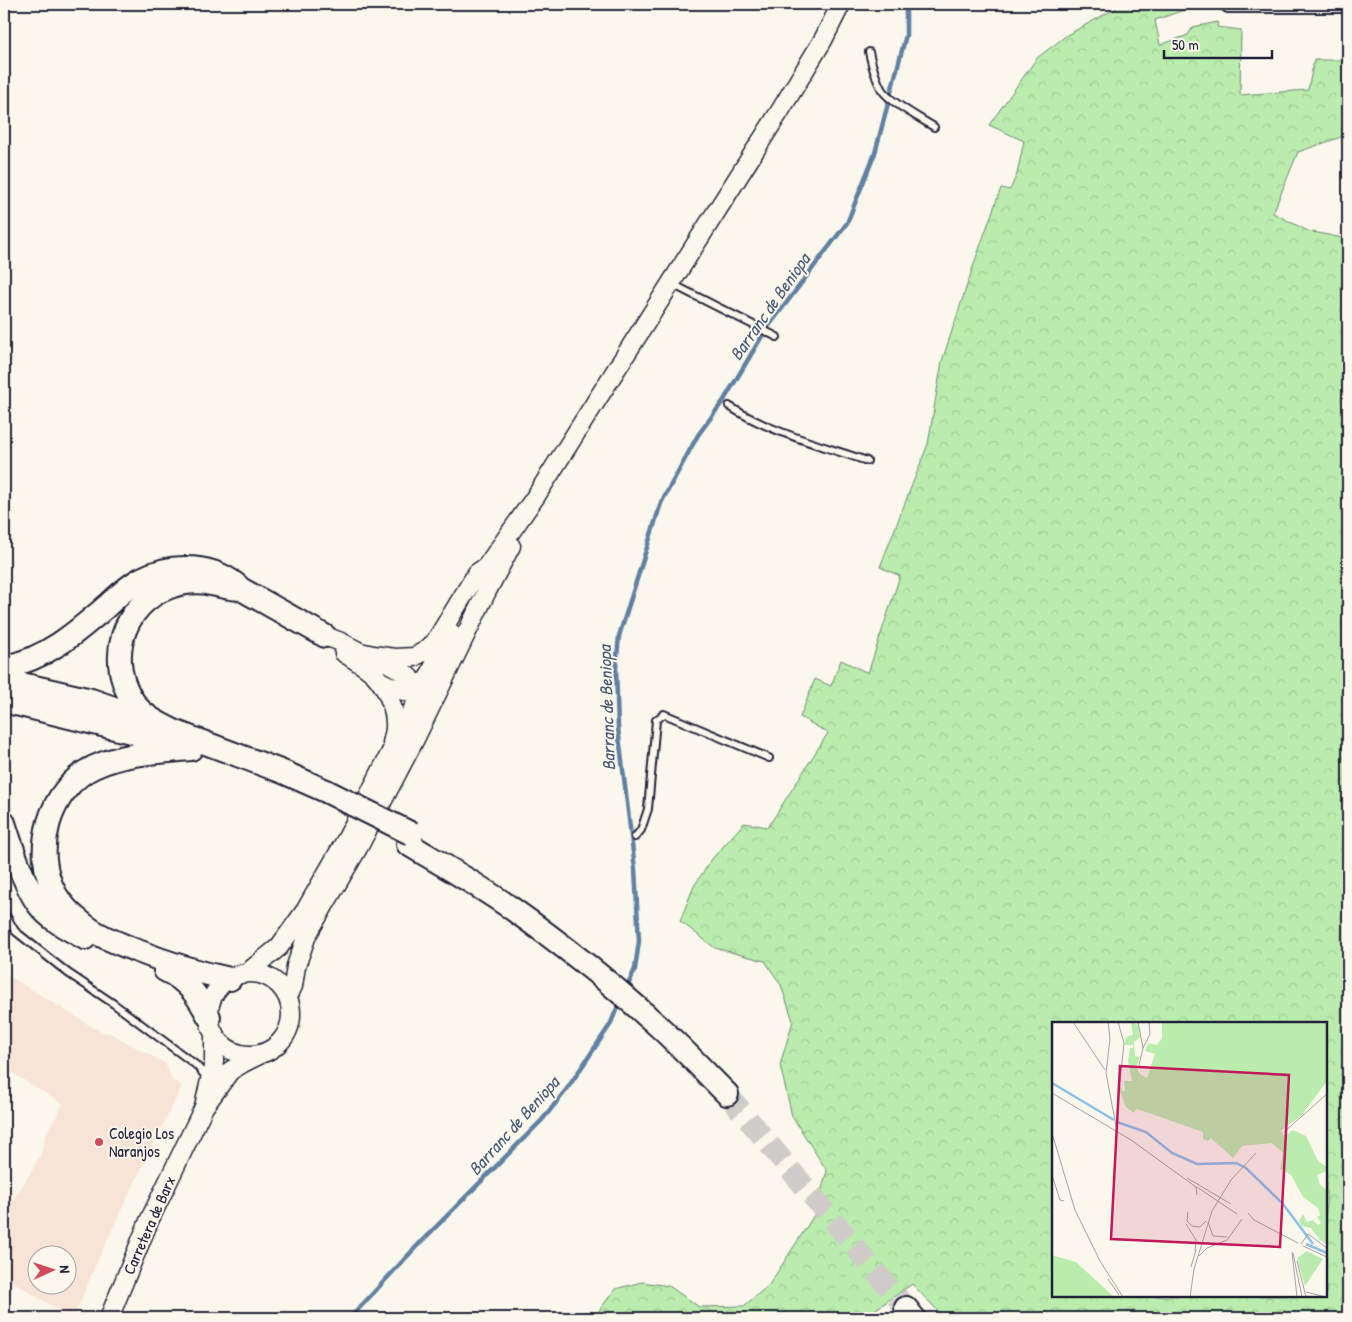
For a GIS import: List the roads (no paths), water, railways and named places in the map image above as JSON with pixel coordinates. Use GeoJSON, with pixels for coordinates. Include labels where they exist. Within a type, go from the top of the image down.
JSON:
{"type":"FeatureCollection","features":[{"type":"Feature","properties":{"kind":"highway"},"geometry":{"type":"LineString","coordinates":[[4,667],[25,662],[60,644],[140,579],[169,569],[198,568],[232,580],[241,589],[325,636]]}},
{"type":"Feature","properties":{"kind":"highway"},"geometry":{"type":"LineString","coordinates":[[241,589],[230,589],[210,584],[183,584],[170,586],[154,594],[141,604],[133,613],[123,636],[120,652],[121,674],[135,704],[143,712],[176,732],[283,772],[325,796],[410,839],[469,881],[514,903],[599,961],[639,995],[649,1018],[682,1048],[727,1094]]}},
{"type":"Feature","properties":{"kind":"highway"},"geometry":{"type":"LineString","coordinates":[[4,680],[91,700],[163,725]]}},
{"type":"Feature","properties":{"kind":"highway"},"geometry":{"type":"LineString","coordinates":[[4,701],[127,731],[191,749],[325,796]]}},
{"type":"Feature","properties":{"kind":"highway"},"geometry":{"type":"LineString","coordinates":[[191,749],[153,752],[114,759],[93,767],[78,778],[60,797],[47,826],[46,866],[56,896],[83,924],[98,934],[186,969],[203,974],[238,976]]}},
{"type":"Feature","properties":{"kind":"highway"},"geometry":{"type":"LineString","coordinates":[[4,823],[24,877],[38,904],[53,919],[89,940],[156,965],[173,974],[188,985],[199,998],[212,1025]]}},
{"type":"Feature","properties":{"kind":"street"},"geometry":{"type":"LineString","coordinates":[[204,1107],[214,1062],[210,1006],[214,995],[220,986],[238,976],[279,947],[304,911],[347,838],[451,631],[486,566],[536,496],[780,111],[841,4]]}},
{"type":"Feature","properties":{"kind":"street"},"geometry":{"type":"LineString","coordinates":[[1228,6],[1348,6]]}},
{"type":"Feature","properties":{"kind":"street"},"geometry":{"type":"LineString","coordinates":[[288,997],[293,986],[296,966],[307,935],[358,848],[410,749],[487,591],[536,496]]}},
{"type":"Feature","properties":{"kind":"street"},"geometry":{"type":"LineString","coordinates":[[325,636],[360,652],[395,658],[414,657],[425,652],[435,642],[476,573],[486,566]]}},
{"type":"Feature","properties":{"kind":"street"},"geometry":{"type":"LineString","coordinates":[[325,636],[334,647],[360,663],[380,680],[400,691],[429,693],[478,600],[487,591]]}},
{"type":"Feature","properties":{"kind":"street"},"geometry":{"type":"LineString","coordinates":[[316,920],[324,895],[423,705],[421,693],[410,677],[373,655]]}},
{"type":"Feature","properties":{"kind":"street"},"geometry":{"type":"LineString","coordinates":[[380,680],[394,712],[395,727],[389,756]]}},
{"type":"Feature","properties":{"kind":"street"},"geometry":{"type":"LineString","coordinates":[[204,1107],[230,1071],[242,1063],[270,1051],[280,1043],[287,1033],[291,1021],[292,1009],[288,997],[281,987],[271,979],[260,974],[238,976]]}},
{"type":"Feature","properties":{"kind":"street"},"geometry":{"type":"LineString","coordinates":[[212,1025],[222,1044],[233,1052],[245,1056],[259,1055]]}},
{"type":"Feature","properties":{"kind":"street","name":"Carretera de Barx"},"geometry":{"type":"LineString","coordinates":[[110,1318],[149,1221],[204,1107]]}},
{"type":"Feature","properties":{"kind":"lane"},"geometry":{"type":"LineString","coordinates":[[869,52],[874,72],[883,91],[890,98],[934,127]]}},
{"type":"Feature","properties":{"kind":"lane"},"geometry":{"type":"LineString","coordinates":[[671,283],[777,337]]}},
{"type":"Feature","properties":{"kind":"lane"},"geometry":{"type":"LineString","coordinates":[[729,406],[743,415],[777,430],[867,460]]}},
{"type":"Feature","properties":{"kind":"lane"},"geometry":{"type":"LineString","coordinates":[[635,837],[641,830],[648,809],[656,720],[664,714],[769,758]]}},
{"type":"Feature","properties":{"kind":"lane"},"geometry":{"type":"LineString","coordinates":[[4,912],[14,931],[68,973],[114,1004],[196,1065],[210,1081]]}},
{"type":"Feature","properties":{"kind":"waterway","name":"Barranc de Beniopa"},"geometry":{"type":"LineString","coordinates":[[626,990],[635,969],[639,941],[635,869],[618,728],[616,667],[619,636],[661,503],[698,435],[724,400],[765,331],[847,223],[875,153],[906,35],[906,9],[909,4]]}},
{"type":"Feature","properties":{"kind":"waterway","name":"Barranc de Beniopa"},"geometry":{"type":"LineString","coordinates":[[350,1318],[414,1249],[542,1120],[567,1089],[610,1025],[620,1001]]}},
{"type":"Feature","properties":{"kind":"tunnel"},"geometry":{"type":"LineString","coordinates":[[727,1094],[906,1308]]}},
{"type":"Feature","properties":{"kind":"place","name":"Colegio Los Naranjos"},"geometry":{"type":"Point","coordinates":[99,1142]}}]}
